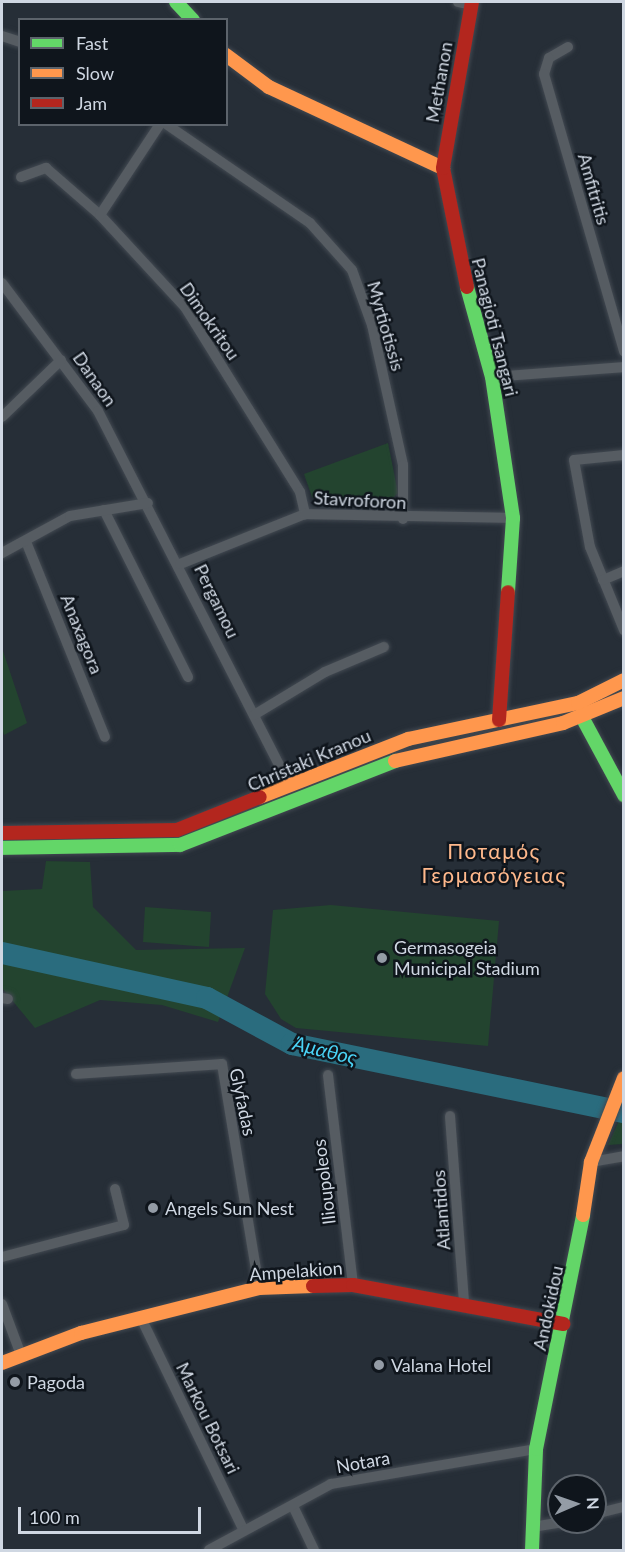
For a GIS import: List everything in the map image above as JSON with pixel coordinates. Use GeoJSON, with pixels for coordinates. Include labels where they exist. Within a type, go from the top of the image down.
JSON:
{"type":"FeatureCollection","features":[{"type":"Feature","properties":{"kind":"street"},"geometry":{"type":"LineString","coordinates":[[178,2],[191,18]]}},
{"type":"Feature","properties":{"kind":"street","name":"Methanon"},"geometry":{"type":"LineString","coordinates":[[443,168],[467,3]]}},
{"type":"Feature","properties":{"kind":"street"},"geometry":{"type":"LineString","coordinates":[[2,36],[18,41]]}},
{"type":"Feature","properties":{"kind":"street","name":"Amfitritis"},"geometry":{"type":"LineString","coordinates":[[568,47],[549,58],[544,74],[624,352]]}},
{"type":"Feature","properties":{"kind":"street"},"geometry":{"type":"LineString","coordinates":[[228,56],[269,87],[443,168]]}},
{"type":"Feature","properties":{"kind":"street"},"geometry":{"type":"LineString","coordinates":[[100,215],[159,126]]}},
{"type":"Feature","properties":{"kind":"street","name":"Myrtiotissis"},"geometry":{"type":"LineString","coordinates":[[169,126],[310,223],[352,270],[372,325],[403,465],[403,519]]}},
{"type":"Feature","properties":{"kind":"street","name":"Dimokritou"},"geometry":{"type":"LineString","coordinates":[[21,177],[46,168],[100,215],[185,307],[300,492],[305,514]]}},
{"type":"Feature","properties":{"kind":"street","name":"Panagioti Tsangari"},"geometry":{"type":"LineString","coordinates":[[443,168],[458,255],[492,377],[513,518],[500,720],[502,739]]}},
{"type":"Feature","properties":{"kind":"street","name":"Danaon"},"geometry":{"type":"LineString","coordinates":[[2,283],[98,411],[148,503]]}},
{"type":"Feature","properties":{"kind":"street"},"geometry":{"type":"LineString","coordinates":[[2,417],[61,360]]}},
{"type":"Feature","properties":{"kind":"street"},"geometry":{"type":"LineString","coordinates":[[492,377],[624,367]]}},
{"type":"Feature","properties":{"kind":"street"},"geometry":{"type":"LineString","coordinates":[[624,455],[574,460],[590,547],[624,630]]}},
{"type":"Feature","properties":{"kind":"street"},"geometry":{"type":"LineString","coordinates":[[2,553],[27,544],[70,516],[148,503]]}},
{"type":"Feature","properties":{"kind":"street","name":"Pergamou"},"geometry":{"type":"LineString","coordinates":[[148,503],[289,785]]}},
{"type":"Feature","properties":{"kind":"street"},"geometry":{"type":"LineString","coordinates":[[104,510],[188,677]]}},
{"type":"Feature","properties":{"kind":"street","name":"Stavroforon"},"geometry":{"type":"LineString","coordinates":[[180,564],[305,514],[403,519],[513,518]]}},
{"type":"Feature","properties":{"kind":"street","name":"Anaxagora"},"geometry":{"type":"LineString","coordinates":[[27,544],[105,737]]}},
{"type":"Feature","properties":{"kind":"street"},"geometry":{"type":"LineString","coordinates":[[603,580],[624,571]]}},
{"type":"Feature","properties":{"kind":"street"},"geometry":{"type":"LineString","coordinates":[[254,715],[325,672],[384,647]]}},
{"type":"Feature","properties":{"kind":"street","name":"Christaki Kranou"},"geometry":{"type":"LineString","coordinates":[[2,832],[177,830],[408,739],[578,703],[624,680]]}},
{"type":"Feature","properties":{"kind":"street","name":"Christaki Kranou"},"geometry":{"type":"LineString","coordinates":[[2,848],[180,845],[402,758],[502,739],[582,717],[624,698]]}},
{"type":"Feature","properties":{"kind":"street"},"geometry":{"type":"LineString","coordinates":[[582,717],[624,795]]}},
{"type":"Feature","properties":{"kind":"street","name":"Glyfadas"},"geometry":{"type":"LineString","coordinates":[[76,1074],[222,1064],[259,1288]]}},
{"type":"Feature","properties":{"kind":"street","name":"Ilioupoleos"},"geometry":{"type":"LineString","coordinates":[[328,1075],[353,1285]]}},
{"type":"Feature","properties":{"kind":"street","name":"Andokidou"},"geometry":{"type":"LineString","coordinates":[[532,1551],[536,1449],[563,1324],[591,1162],[601,1128],[621,1081]]}},
{"type":"Feature","properties":{"kind":"street","name":"Atlantidos"},"geometry":{"type":"LineString","coordinates":[[450,1116],[464,1301]]}},
{"type":"Feature","properties":{"kind":"street"},"geometry":{"type":"LineString","coordinates":[[591,1162],[624,1156]]}},
{"type":"Feature","properties":{"kind":"street"},"geometry":{"type":"LineString","coordinates":[[2,1257],[124,1225],[115,1189]]}},
{"type":"Feature","properties":{"kind":"street","name":"Ampelakion"},"geometry":{"type":"LineString","coordinates":[[2,1363],[21,1355],[259,1288],[353,1285],[464,1301],[563,1324]]}},
{"type":"Feature","properties":{"kind":"street"},"geometry":{"type":"LineString","coordinates":[[2,1304],[21,1355]]}},
{"type":"Feature","properties":{"kind":"street","name":"Markou Botsari"},"geometry":{"type":"LineString","coordinates":[[142,1320],[244,1531]]}},
{"type":"Feature","properties":{"kind":"street","name":"Notara"},"geometry":{"type":"LineString","coordinates":[[210,1551],[331,1484],[536,1449]]}},
{"type":"Feature","properties":{"kind":"street"},"geometry":{"type":"LineString","coordinates":[[293,1506],[314,1551]]}},
{"type":"Feature","properties":{"kind":"street"},"geometry":{"type":"LineString","coordinates":[[607,1511],[624,1507]]}},
{"type":"Feature","properties":{"kind":"street"},"geometry":{"type":"LineString","coordinates":[[532,1527],[547,1525]]}},
{"type":"Feature","properties":{"kind":"green space"},"geometry":{"type":"Polygon","coordinates":[[[388,443],[398,493],[385,505],[320,502],[312,497],[304,474],[388,443]]]}},
{"type":"Feature","properties":{"kind":"green space"},"geometry":{"type":"Polygon","coordinates":[[[2,648],[27,723],[4,735],[2,728],[2,648]]]}},
{"type":"Feature","properties":{"kind":"green space"},"geometry":{"type":"Polygon","coordinates":[[[46,861],[90,862],[93,907],[136,950],[245,948],[218,1022],[162,1005],[100,1000],[35,1028],[2,988],[2,891],[42,889],[46,861]]]}},
{"type":"Feature","properties":{"kind":"green space","name":"Germasogeia Municipal Stadium"},"geometry":{"type":"Polygon","coordinates":[[[331,905],[499,921],[488,1046],[296,1028],[281,1019],[265,994],[273,910],[331,905]]]}},
{"type":"Feature","properties":{"kind":"green space"},"geometry":{"type":"Polygon","coordinates":[[[145,907],[211,912],[209,947],[143,942],[145,907]]]}},
{"type":"Feature","properties":{"kind":"green space"},"geometry":{"type":"Polygon","coordinates":[[[623,1112],[623,1144],[608,1145],[623,1112]]]}},
{"type":"Feature","properties":{"kind":"waterway","name":"Άμαθος"},"geometry":{"type":"LineString","coordinates":[[2,953],[207,998],[292,1044],[624,1112]]}},
{"type":"Feature","properties":{"kind":"traffic: fast"},"geometry":{"type":"LineString","coordinates":[[176,2],[191,18]]}},
{"type":"Feature","properties":{"kind":"traffic: fast"},"geometry":{"type":"LineString","coordinates":[[467,287],[492,377],[513,518],[508,592]]}},
{"type":"Feature","properties":{"kind":"traffic: fast"},"geometry":{"type":"LineString","coordinates":[[582,717],[624,795]]}},
{"type":"Feature","properties":{"kind":"traffic: fast"},"geometry":{"type":"LineString","coordinates":[[2,848],[180,845],[395,761]]}},
{"type":"Feature","properties":{"kind":"traffic: fast"},"geometry":{"type":"LineString","coordinates":[[532,1550],[536,1449],[583,1215]]}},
{"type":"Feature","properties":{"kind":"traffic: slow"},"geometry":{"type":"LineString","coordinates":[[228,56],[269,87],[443,168]]}},
{"type":"Feature","properties":{"kind":"traffic: slow"},"geometry":{"type":"LineString","coordinates":[[260,797],[408,739],[578,703],[624,680]]}},
{"type":"Feature","properties":{"kind":"traffic: slow"},"geometry":{"type":"LineString","coordinates":[[395,761],[563,723],[624,698]]}},
{"type":"Feature","properties":{"kind":"traffic: slow"},"geometry":{"type":"LineString","coordinates":[[583,1215],[591,1162],[624,1078]]}},
{"type":"Feature","properties":{"kind":"traffic: slow"},"geometry":{"type":"LineString","coordinates":[[2,1363],[81,1333],[259,1288],[313,1286]]}},
{"type":"Feature","properties":{"kind":"traffic: jam"},"geometry":{"type":"LineString","coordinates":[[467,287],[443,168],[472,2]]}},
{"type":"Feature","properties":{"kind":"traffic: jam"},"geometry":{"type":"LineString","coordinates":[[499,720],[508,592]]}},
{"type":"Feature","properties":{"kind":"traffic: jam"},"geometry":{"type":"LineString","coordinates":[[2,833],[177,830],[260,797]]}},
{"type":"Feature","properties":{"kind":"traffic: jam"},"geometry":{"type":"LineString","coordinates":[[313,1286],[353,1285],[563,1324]]}},
{"type":"Feature","properties":{"kind":"place","name":"Germasogeia Municipal Stadium"},"geometry":{"type":"Point","coordinates":[382,958]}},
{"type":"Feature","properties":{"kind":"place","name":"Angels Sun Nest"},"geometry":{"type":"Point","coordinates":[153,1208]}},
{"type":"Feature","properties":{"kind":"place","name":"Valana Hotel"},"geometry":{"type":"Point","coordinates":[379,1365]}},
{"type":"Feature","properties":{"kind":"place","name":"Pagoda"},"geometry":{"type":"Point","coordinates":[15,1382]}},
{"type":"Feature","properties":{"kind":"district","name":"Ποταμός Γερμασόγειας"},"geometry":{"type":"Point","coordinates":[494,863]}}]}
